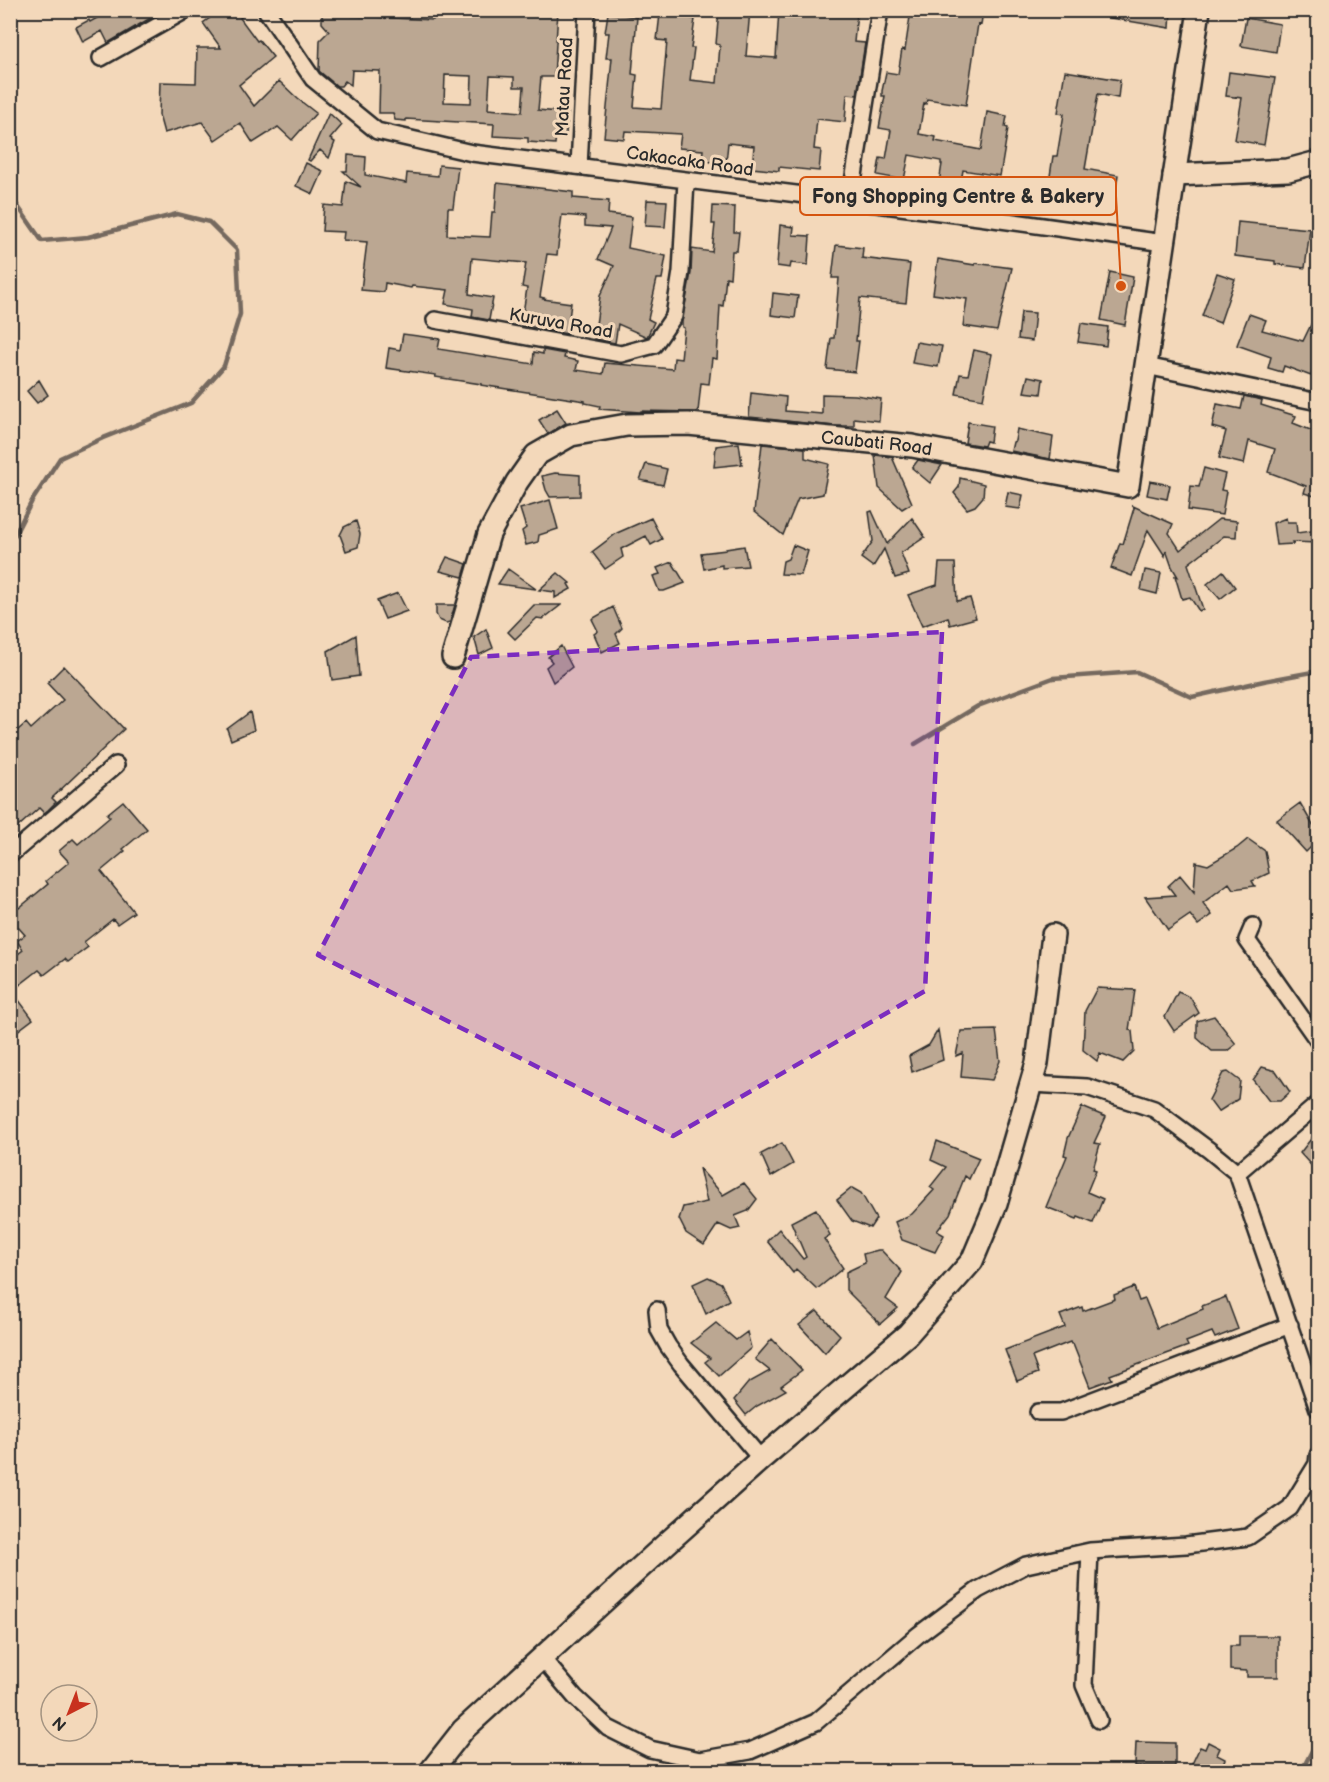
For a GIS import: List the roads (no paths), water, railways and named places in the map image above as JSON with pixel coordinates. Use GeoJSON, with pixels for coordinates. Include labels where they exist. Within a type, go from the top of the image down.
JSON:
{"type":"FeatureCollection","features":[{"type":"Feature","properties":{"kind":"street"},"geometry":{"type":"LineString","coordinates":[[101,58],[186,10]]}},
{"type":"Feature","properties":{"kind":"street","name":"Cakacaka Road"},"geometry":{"type":"LineString","coordinates":[[266,10],[313,79],[377,131],[472,153],[1164,243]]}},
{"type":"Feature","properties":{"kind":"street","name":"Matau Road"},"geometry":{"type":"LineString","coordinates":[[579,166],[587,10]]}},
{"type":"Feature","properties":{"kind":"street"},"geometry":{"type":"LineString","coordinates":[[850,201],[880,10]]}},
{"type":"Feature","properties":{"kind":"street","name":"Caubati Road"},"geometry":{"type":"LineString","coordinates":[[453,657],[489,534],[517,482],[536,455],[571,435],[627,425],[688,424],[912,446],[1128,486],[1199,10]]}},
{"type":"Feature","properties":{"kind":"street"},"geometry":{"type":"LineString","coordinates":[[1174,175],[1288,170],[1318,162]]}},
{"type":"Feature","properties":{"kind":"street","name":"Kuruva Road"},"geometry":{"type":"LineString","coordinates":[[435,320],[621,354],[654,345],[674,316],[681,272],[686,181]]}},
{"type":"Feature","properties":{"kind":"street"},"geometry":{"type":"LineString","coordinates":[[1146,366],[1318,402]]}},
{"type":"Feature","properties":{"kind":"street"},"geometry":{"type":"LineString","coordinates":[[10,855],[116,765]]}},
{"type":"Feature","properties":{"kind":"street"},"geometry":{"type":"LineString","coordinates":[[1253,926],[1247,940],[1318,1041]]}},
{"type":"Feature","properties":{"kind":"street"},"geometry":{"type":"LineString","coordinates":[[430,1772],[463,1730],[761,1459],[908,1334],[972,1261],[996,1204],[1037,1063],[1053,935]]}},
{"type":"Feature","properties":{"kind":"street"},"geometry":{"type":"LineString","coordinates":[[1031,1084],[1087,1087],[1154,1109],[1237,1173],[1318,1409]]}},
{"type":"Feature","properties":{"kind":"street"},"geometry":{"type":"LineString","coordinates":[[1237,1173],[1318,1104]]}},
{"type":"Feature","properties":{"kind":"street"},"geometry":{"type":"LineString","coordinates":[[657,1310],[659,1330],[668,1346],[761,1459]]}},
{"type":"Feature","properties":{"kind":"street"},"geometry":{"type":"LineString","coordinates":[[1038,1412],[1061,1412],[1290,1325]]}},
{"type":"Feature","properties":{"kind":"street"},"geometry":{"type":"LineString","coordinates":[[542,1658],[574,1697],[608,1728],[650,1749],[700,1761],[750,1751],[816,1722],[918,1635],[978,1590],[1026,1564],[1090,1551],[1186,1545],[1248,1537],[1290,1508],[1317,1464],[1318,1455]]}},
{"type":"Feature","properties":{"kind":"street"},"geometry":{"type":"LineString","coordinates":[[1090,1551],[1084,1685],[1099,1720]]}},
{"type":"Feature","properties":{"kind":"waterway"},"geometry":{"type":"LineString","coordinates":[[10,195],[42,241],[88,237],[177,214],[209,222],[237,250],[240,314],[224,366],[191,403],[60,458],[32,501],[10,544]]}},
{"type":"Feature","properties":{"kind":"waterway"},"geometry":{"type":"LineString","coordinates":[[915,744],[978,706],[1053,678],[1137,672],[1192,697],[1318,671]]}},
{"type":"Feature","properties":{"kind":"waterway"},"geometry":{"type":"LineString","coordinates":[[1301,1772],[1318,1739]]}},
{"type":"Feature","properties":{"kind":"place","name":"Fong Shopping Centre & Bakery"},"geometry":{"type":"Point","coordinates":[1121,286]}}]}
